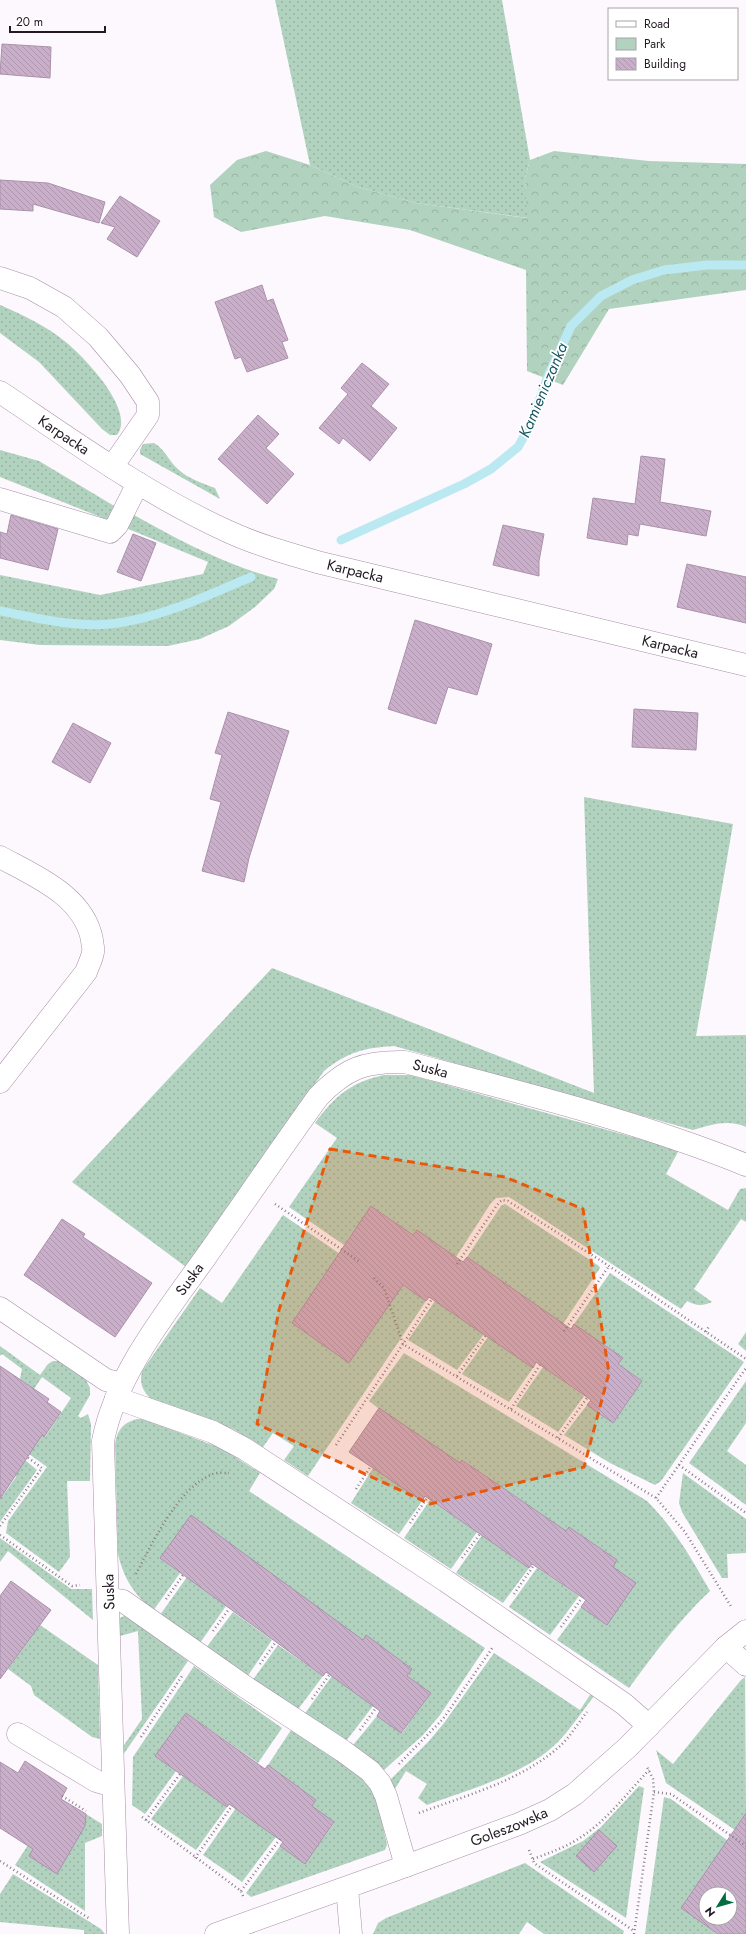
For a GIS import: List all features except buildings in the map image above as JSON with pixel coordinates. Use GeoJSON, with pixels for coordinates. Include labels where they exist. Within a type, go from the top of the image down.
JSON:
{"type":"FeatureCollection","features":[{"type":"Feature","properties":{"kind":"street"},"geometry":{"type":"LineString","coordinates":[[0,278],[30,288],[64,307],[98,337],[130,375],[148,402],[148,414],[112,467]]}},
{"type":"Feature","properties":{"kind":"street","name":"Karpacka"},"geometry":{"type":"LineString","coordinates":[[0,392],[112,467],[181,509],[228,532],[280,551],[746,664]]}},
{"type":"Feature","properties":{"kind":"street"},"geometry":{"type":"LineString","coordinates":[[0,499],[110,532],[117,525],[138,483]]}},
{"type":"Feature","properties":{"kind":"street"},"geometry":{"type":"LineString","coordinates":[[0,857],[39,878],[66,897],[81,913],[90,929],[94,951],[86,972],[0,1082]]}},
{"type":"Feature","properties":{"kind":"street","name":"Suska"},"geometry":{"type":"LineString","coordinates":[[118,1931],[112,1785],[113,1594],[103,1441],[106,1426],[119,1391],[136,1359],[184,1287],[318,1097],[334,1081],[348,1071],[367,1064],[384,1061],[405,1062],[536,1096],[686,1142],[746,1165]]}},
{"type":"Feature","properties":{"kind":"street"},"geometry":{"type":"LineString","coordinates":[[2,1312],[106,1380],[119,1391],[212,1432],[266,1463],[446,1581],[624,1704],[649,1726]]}},
{"type":"Feature","properties":{"kind":"street"},"geometry":{"type":"LineString","coordinates":[[113,1594],[353,1758],[380,1782],[394,1823],[406,1866]]}},
{"type":"Feature","properties":{"kind":"street","name":"Goleszowska"},"geometry":{"type":"LineString","coordinates":[[226,1932],[252,1921],[347,1888],[519,1824],[550,1810],[575,1794],[628,1747],[726,1647],[746,1631]]}},
{"type":"Feature","properties":{"kind":"street"},"geometry":{"type":"LineString","coordinates":[[726,1647],[746,1665]]}},
{"type":"Feature","properties":{"kind":"street"},"geometry":{"type":"LineString","coordinates":[[18,1734],[96,1781],[112,1785]]}},
{"type":"Feature","properties":{"kind":"street"},"geometry":{"type":"LineString","coordinates":[[347,1888],[351,1934]]}},
{"type":"Feature","properties":{"kind":"path"},"geometry":{"type":"LineString","coordinates":[[254,1188],[360,1262]]}},
{"type":"Feature","properties":{"kind":"path"},"geometry":{"type":"LineString","coordinates":[[456,1264],[497,1205],[502,1200],[508,1201],[609,1266],[746,1359]]}},
{"type":"Feature","properties":{"kind":"path"},"geometry":{"type":"LineString","coordinates":[[564,1331],[609,1266]]}},
{"type":"Feature","properties":{"kind":"path"},"geometry":{"type":"LineString","coordinates":[[374,1278],[384,1288],[403,1344],[656,1498],[685,1532],[746,1631]]}},
{"type":"Feature","properties":{"kind":"path"},"geometry":{"type":"LineString","coordinates":[[336,1445],[432,1298]]}},
{"type":"Feature","properties":{"kind":"path"},"geometry":{"type":"LineString","coordinates":[[706,1332],[709,1326]]}},
{"type":"Feature","properties":{"kind":"path"},"geometry":{"type":"LineString","coordinates":[[457,1376],[486,1335]]}},
{"type":"Feature","properties":{"kind":"path"},"geometry":{"type":"LineString","coordinates":[[511,1409],[540,1365]]}},
{"type":"Feature","properties":{"kind":"path"},"geometry":{"type":"LineString","coordinates":[[656,1498],[746,1368]]}},
{"type":"Feature","properties":{"kind":"path"},"geometry":{"type":"LineString","coordinates":[[558,1438],[587,1398]]}},
{"type":"Feature","properties":{"kind":"path"},"geometry":{"type":"LineString","coordinates":[[0,1526],[42,1468],[27,1457]]}},
{"type":"Feature","properties":{"kind":"path"},"geometry":{"type":"LineString","coordinates":[[0,1535],[72,1586],[113,1594],[166,1520],[202,1479],[213,1474],[256,1472],[266,1463]]}},
{"type":"Feature","properties":{"kind":"path"},"geometry":{"type":"LineString","coordinates":[[679,1465],[746,1513]]}},
{"type":"Feature","properties":{"kind":"path"},"geometry":{"type":"LineString","coordinates":[[380,1782],[427,1738],[443,1720],[503,1621],[534,1566]]}},
{"type":"Feature","properties":{"kind":"path"},"geometry":{"type":"LineString","coordinates":[[545,1650],[582,1598]]}},
{"type":"Feature","properties":{"kind":"path"},"geometry":{"type":"LineString","coordinates":[[229,1609],[128,1755],[112,1785],[127,1807],[241,1891],[252,1921]]}},
{"type":"Feature","properties":{"kind":"path"},"geometry":{"type":"LineString","coordinates":[[394,1823],[505,1781],[537,1764],[561,1745],[604,1690]]}},
{"type":"Feature","properties":{"kind":"path"},"geometry":{"type":"LineString","coordinates":[[519,1824],[534,1863],[634,1933],[654,1792],[650,1770],[628,1747]]}},
{"type":"Feature","properties":{"kind":"path"},"geometry":{"type":"LineString","coordinates":[[533,1859],[561,1849],[580,1838],[599,1824],[650,1770]]}},
{"type":"Feature","properties":{"kind":"path"},"geometry":{"type":"LineString","coordinates":[[146,1820],[180,1774]]}},
{"type":"Feature","properties":{"kind":"path"},"geometry":{"type":"LineString","coordinates":[[654,1792],[671,1794],[746,1846]]}},
{"type":"Feature","properties":{"kind":"path"},"geometry":{"type":"LineString","coordinates":[[195,1858],[232,1806]]}},
{"type":"Feature","properties":{"kind":"path"},"geometry":{"type":"LineString","coordinates":[[241,1891],[280,1839]]}},
{"type":"Feature","properties":{"kind":"path"},"geometry":{"type":"LineString","coordinates":[[0,1861],[101,1926],[118,1931]]}},
{"type":"Feature","properties":{"kind":"highlighted area"},"geometry":{"type":"Polygon","coordinates":[[[330,1149],[505,1177],[583,1209],[609,1373],[584,1467],[430,1504],[257,1424],[279,1310],[330,1149]]]}},
{"type":"Feature","properties":{"kind":"green space"},"geometry":{"type":"Polygon","coordinates":[[[275,0],[502,0],[530,160],[525,178],[528,218],[416,203],[358,187],[310,165],[275,0]]]}},
{"type":"Feature","properties":{"kind":"green space"},"geometry":{"type":"Polygon","coordinates":[[[266,151],[310,165],[358,187],[416,203],[527,218],[525,178],[530,160],[554,151],[649,161],[746,164],[746,290],[609,309],[563,385],[527,371],[526,270],[410,230],[325,216],[241,232],[214,217],[210,185],[237,160],[266,151]]]}},
{"type":"Feature","properties":{"kind":"green space"},"geometry":{"type":"Polygon","coordinates":[[[0,305],[51,331],[75,350],[96,372],[114,399],[120,413],[121,425],[117,435],[110,435],[102,429],[39,362],[0,333],[0,305]]]}},
{"type":"Feature","properties":{"kind":"green space"},"geometry":{"type":"Polygon","coordinates":[[[154,443],[176,467],[187,476],[215,488],[220,499],[140,454],[143,444],[154,443]]]}},
{"type":"Feature","properties":{"kind":"green space"},"geometry":{"type":"Polygon","coordinates":[[[0,450],[39,461],[116,507],[108,520],[0,477],[0,450]]]}},
{"type":"Feature","properties":{"kind":"green space"},"geometry":{"type":"Polygon","coordinates":[[[134,515],[204,552],[240,567],[278,579],[274,589],[255,607],[229,626],[200,639],[168,646],[40,645],[0,640],[0,575],[100,595],[203,574],[208,562],[126,528],[134,515]]]}},
{"type":"Feature","properties":{"kind":"green space"},"geometry":{"type":"Polygon","coordinates":[[[584,797],[733,824],[696,1036],[746,1035],[746,1127],[733,1123],[726,1123],[693,1130],[394,1046],[373,1048],[356,1052],[341,1059],[324,1071],[186,1267],[72,1182],[272,968],[594,1093],[584,797]]]}},
{"type":"Feature","properties":{"kind":"green space"},"geometry":{"type":"Polygon","coordinates":[[[384,1075],[411,1075],[679,1150],[666,1174],[728,1210],[740,1189],[746,1188],[746,1222],[741,1219],[694,1289],[712,1302],[700,1305],[687,1301],[681,1309],[509,1197],[496,1198],[491,1203],[456,1257],[417,1230],[413,1235],[372,1206],[344,1245],[289,1207],[337,1138],[315,1123],[322,1113],[337,1098],[353,1086],[384,1075]]]}},
{"type":"Feature","properties":{"kind":"green space"},"geometry":{"type":"Polygon","coordinates":[[[505,1204],[600,1268],[563,1324],[467,1257],[501,1206],[505,1204]]]}},
{"type":"Feature","properties":{"kind":"green space"},"geometry":{"type":"Polygon","coordinates":[[[283,1215],[362,1269],[325,1274],[292,1323],[349,1363],[383,1314],[380,1270],[426,1301],[308,1476],[284,1460],[294,1446],[273,1433],[263,1447],[233,1429],[153,1401],[144,1391],[141,1380],[142,1371],[200,1288],[222,1303],[283,1215]]]}},
{"type":"Feature","properties":{"kind":"green space"},"geometry":{"type":"Polygon","coordinates":[[[610,1273],[744,1362],[661,1481],[655,1485],[610,1463],[564,1435],[587,1405],[613,1423],[642,1381],[618,1364],[622,1358],[574,1324],[610,1273]]]}},
{"type":"Feature","properties":{"kind":"green space"},"geometry":{"type":"Polygon","coordinates":[[[435,1301],[484,1334],[457,1370],[408,1340],[435,1301]]]}},
{"type":"Feature","properties":{"kind":"green space"},"geometry":{"type":"Polygon","coordinates":[[[746,1332],[746,1351],[738,1344],[746,1332]]]}},
{"type":"Feature","properties":{"kind":"green space"},"geometry":{"type":"Polygon","coordinates":[[[488,1337],[533,1368],[509,1402],[462,1374],[488,1337]]]}},
{"type":"Feature","properties":{"kind":"green space"},"geometry":{"type":"Polygon","coordinates":[[[0,1346],[40,1375],[48,1364],[53,1361],[59,1361],[86,1380],[90,1388],[90,1395],[78,1416],[81,1418],[88,1414],[91,1424],[90,1481],[67,1481],[70,1557],[59,1572],[6,1533],[8,1521],[47,1467],[29,1454],[42,1435],[45,1437],[71,1398],[42,1377],[34,1389],[20,1379],[22,1369],[2,1354],[0,1356],[0,1346]]]}},
{"type":"Feature","properties":{"kind":"green space"},"geometry":{"type":"Polygon","coordinates":[[[404,1353],[647,1501],[666,1522],[682,1544],[710,1591],[677,1626],[629,1688],[557,1640],[581,1607],[606,1624],[613,1567],[617,1560],[569,1527],[563,1536],[558,1526],[463,1460],[456,1469],[369,1401],[404,1353]]]}},
{"type":"Feature","properties":{"kind":"green space"},"geometry":{"type":"Polygon","coordinates":[[[543,1367],[584,1396],[558,1432],[516,1406],[543,1367]]]}},
{"type":"Feature","properties":{"kind":"green space"},"geometry":{"type":"Polygon","coordinates":[[[746,1381],[746,1423],[727,1451],[746,1465],[746,1505],[689,1463],[746,1381]]]}},
{"type":"Feature","properties":{"kind":"green space"},"geometry":{"type":"Polygon","coordinates":[[[137,1419],[144,1419],[223,1449],[260,1473],[249,1491],[485,1648],[440,1715],[423,1735],[384,1770],[376,1768],[349,1750],[377,1716],[402,1733],[431,1693],[407,1676],[412,1669],[366,1636],[359,1645],[160,1558],[180,1573],[153,1611],[135,1592],[123,1571],[118,1554],[115,1445],[121,1428],[137,1419]]]}},
{"type":"Feature","properties":{"kind":"green space"},"geometry":{"type":"Polygon","coordinates":[[[25,1460],[37,1470],[0,1522],[0,1496],[2,1497],[16,1477],[15,1475],[25,1460]]]}},
{"type":"Feature","properties":{"kind":"green space"},"geometry":{"type":"Polygon","coordinates":[[[373,1468],[422,1501],[399,1534],[351,1503],[373,1468]]]}},
{"type":"Feature","properties":{"kind":"green space"},"geometry":{"type":"Polygon","coordinates":[[[683,1473],[746,1519],[746,1553],[727,1554],[728,1578],[722,1578],[682,1512],[679,1503],[683,1473]]]}},
{"type":"Feature","properties":{"kind":"green space"},"geometry":{"type":"Polygon","coordinates":[[[430,1500],[477,1532],[451,1569],[404,1538],[430,1500]]]}},
{"type":"Feature","properties":{"kind":"green space"},"geometry":{"type":"Polygon","coordinates":[[[482,1535],[529,1568],[503,1603],[456,1573],[482,1535]]]}},
{"type":"Feature","properties":{"kind":"green space"},"geometry":{"type":"Polygon","coordinates":[[[0,1538],[71,1589],[92,1589],[93,1620],[8,1551],[0,1562],[0,1538]]]}},
{"type":"Feature","properties":{"kind":"green space"},"geometry":{"type":"Polygon","coordinates":[[[537,1568],[579,1596],[550,1635],[509,1607],[537,1568]]]}},
{"type":"Feature","properties":{"kind":"green space"},"geometry":{"type":"Polygon","coordinates":[[[187,1577],[226,1606],[200,1643],[160,1615],[187,1577]]]}},
{"type":"Feature","properties":{"kind":"green space"},"geometry":{"type":"Polygon","coordinates":[[[233,1612],[272,1640],[247,1677],[206,1648],[233,1612]]]}},
{"type":"Feature","properties":{"kind":"green space"},"geometry":{"type":"Polygon","coordinates":[[[126,1615],[188,1661],[123,1755],[122,1748],[142,1719],[138,1631],[120,1636],[120,1618],[126,1615]]]}},
{"type":"Feature","properties":{"kind":"green space"},"geometry":{"type":"Polygon","coordinates":[[[40,1625],[98,1665],[100,1739],[92,1737],[34,1695],[31,1686],[8,1669],[40,1625]]]}},
{"type":"Feature","properties":{"kind":"green space"},"geometry":{"type":"Polygon","coordinates":[[[278,1645],[323,1676],[296,1712],[252,1681],[278,1645]]]}},
{"type":"Feature","properties":{"kind":"green space"},"geometry":{"type":"Polygon","coordinates":[[[494,1653],[580,1710],[592,1692],[595,1695],[559,1741],[546,1753],[515,1772],[427,1805],[418,1798],[427,1784],[406,1771],[393,1792],[390,1780],[429,1741],[444,1723],[494,1653]]]}},
{"type":"Feature","properties":{"kind":"green space"},"geometry":{"type":"Polygon","coordinates":[[[194,1666],[282,1728],[258,1763],[186,1713],[155,1756],[176,1771],[145,1814],[132,1805],[133,1757],[194,1666]]]}},
{"type":"Feature","properties":{"kind":"green space"},"geometry":{"type":"Polygon","coordinates":[[[332,1676],[373,1706],[343,1745],[303,1716],[332,1676]]]}},
{"type":"Feature","properties":{"kind":"green space"},"geometry":{"type":"Polygon","coordinates":[[[745,1677],[746,1813],[735,1830],[666,1783],[656,1750],[673,1764],[745,1677]]]}},
{"type":"Feature","properties":{"kind":"green space"},"geometry":{"type":"Polygon","coordinates":[[[293,1727],[365,1778],[376,1801],[387,1845],[385,1850],[251,1897],[246,1893],[280,1846],[305,1864],[334,1823],[312,1806],[316,1800],[268,1765],[293,1727]]]}},
{"type":"Feature","properties":{"kind":"green space"},"geometry":{"type":"Polygon","coordinates":[[[183,1776],[227,1807],[196,1850],[151,1819],[183,1776]]]}},
{"type":"Feature","properties":{"kind":"green space"},"geometry":{"type":"Polygon","coordinates":[[[639,1786],[644,1788],[626,1918],[540,1862],[583,1841],[601,1827],[639,1786]]]}},
{"type":"Feature","properties":{"kind":"green space"},"geometry":{"type":"Polygon","coordinates":[[[664,1797],[671,1799],[746,1854],[738,1876],[714,1860],[681,1908],[698,1920],[698,1926],[707,1926],[718,1934],[645,1934],[664,1797]]]}},
{"type":"Feature","properties":{"kind":"green space"},"geometry":{"type":"Polygon","coordinates":[[[236,1808],[276,1837],[242,1882],[203,1855],[236,1808]]]}},
{"type":"Feature","properties":{"kind":"green space"},"geometry":{"type":"Polygon","coordinates":[[[86,1814],[102,1824],[102,1836],[85,1843],[85,1911],[15,1865],[28,1845],[33,1849],[29,1856],[57,1873],[85,1826],[86,1814]]]}},
{"type":"Feature","properties":{"kind":"green space"},"geometry":{"type":"Polygon","coordinates":[[[525,1863],[624,1931],[623,1934],[544,1934],[527,1922],[519,1934],[373,1934],[378,1923],[386,1918],[525,1863]]]}},
{"type":"Feature","properties":{"kind":"green space"},"geometry":{"type":"Polygon","coordinates":[[[13,1874],[101,1929],[105,1934],[84,1934],[84,1930],[0,1922],[0,1894],[13,1874]]]}},
{"type":"Feature","properties":{"kind":"waterway","name":"Kamieniczanka"},"geometry":{"type":"LineString","coordinates":[[341,540],[464,484],[491,469],[518,447],[531,424],[548,376],[571,326],[601,296],[632,280],[664,270],[707,265],[746,265]]}},
{"type":"Feature","properties":{"kind":"waterway","name":"Kamieniczanka"},"geometry":{"type":"LineString","coordinates":[[0,611],[74,624],[89,625],[118,623],[135,620],[169,610],[251,577]]}}]}
